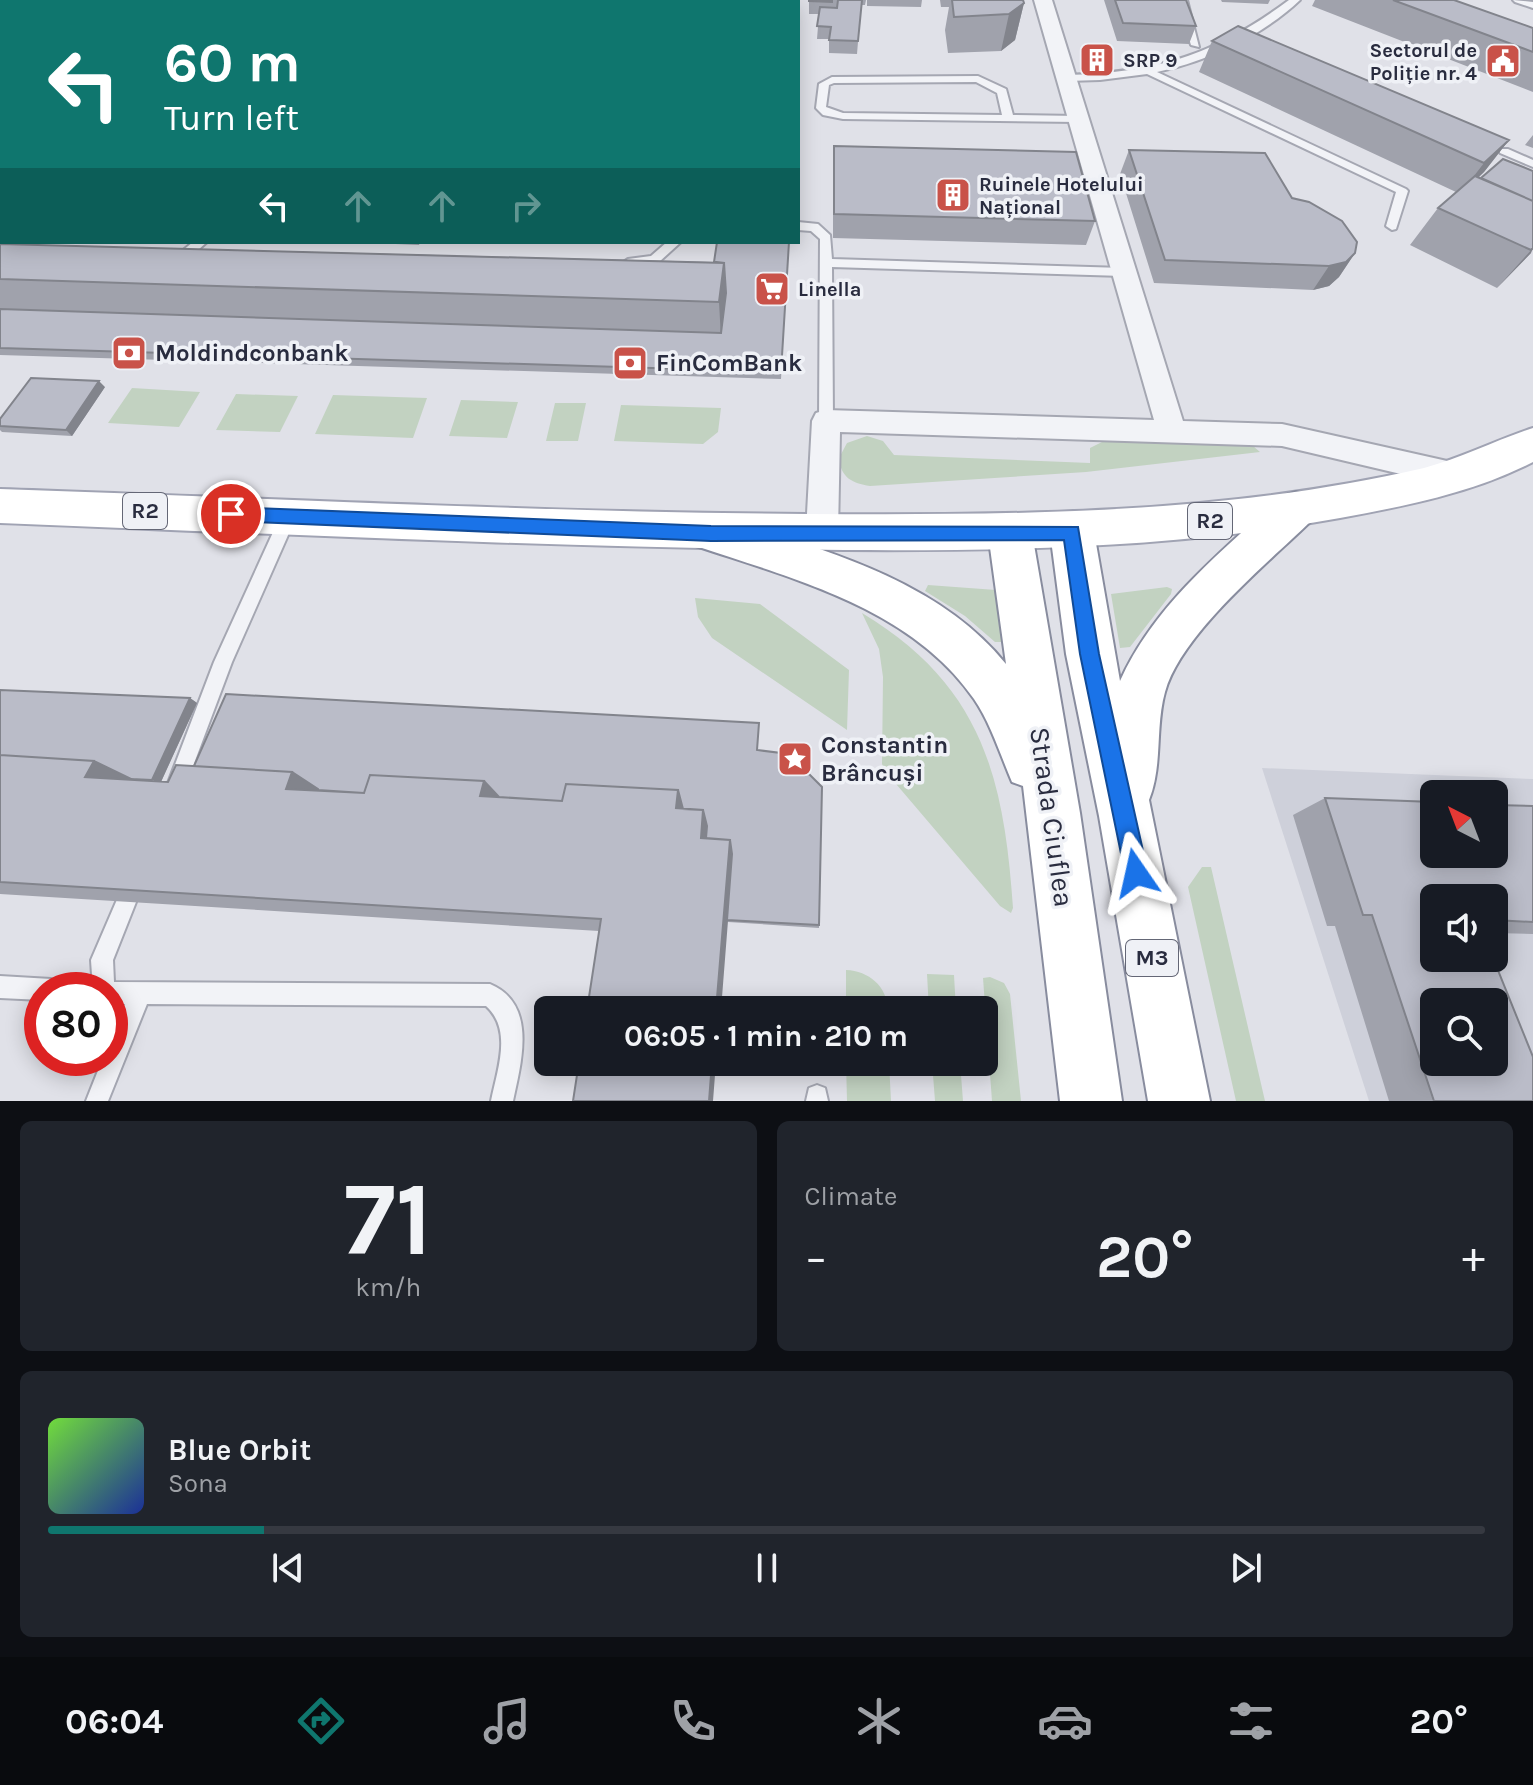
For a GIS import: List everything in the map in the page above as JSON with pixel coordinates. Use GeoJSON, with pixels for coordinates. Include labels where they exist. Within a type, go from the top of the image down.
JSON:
{"type":"FeatureCollection","features":[{"type":"Feature","properties":{"kind":"main road","name":"R2"},"geometry":{"type":"LineString","coordinates":[[0,506],[711,533],[1072,532],[1228,519],[1296,509],[1456,475],[1513,456],[1533,444]]}},
{"type":"Feature","properties":{"kind":"main road"},"geometry":{"type":"LineString","coordinates":[[1126,816],[1142,687],[1159,651],[1188,615],[1296,509]]}},
{"type":"Feature","properties":{"kind":"main road","name":"M3"},"geometry":{"type":"LineString","coordinates":[[1072,532],[1090,654],[1126,816],[1179,1101]]}},
{"type":"Feature","properties":{"kind":"main road"},"geometry":{"type":"LineString","coordinates":[[711,533],[835,573],[917,613],[988,678],[1053,813]]}},
{"type":"Feature","properties":{"kind":"main road","name":"Strada Ciuflea"},"geometry":{"type":"LineString","coordinates":[[1010,533],[1053,813],[1091,1101]]}},
{"type":"Feature","properties":{"kind":"street"},"geometry":{"type":"LineString","coordinates":[[1043,0],[1172,432]]}},
{"type":"Feature","properties":{"kind":"street"},"geometry":{"type":"LineString","coordinates":[[822,532],[826,421],[1282,435],[1456,475]]}},
{"type":"Feature","properties":{"kind":"lane"},"geometry":{"type":"LineString","coordinates":[[1182,0],[1196,45]]}},
{"type":"Feature","properties":{"kind":"lane"},"geometry":{"type":"LineString","coordinates":[[1067,78],[1151,73],[1179,65],[1232,41],[1295,0]]}},
{"type":"Feature","properties":{"kind":"lane"},"geometry":{"type":"LineString","coordinates":[[1518,0],[1533,5]]}},
{"type":"Feature","properties":{"kind":"lane"},"geometry":{"type":"LineString","coordinates":[[1151,73],[1402,191],[1392,226]]}},
{"type":"Feature","properties":{"kind":"lane"},"geometry":{"type":"LineString","coordinates":[[1008,118],[1002,91],[978,79],[832,80],[824,84],[821,108],[827,113],[843,116],[1078,119]]}},
{"type":"Feature","properties":{"kind":"lane"},"geometry":{"type":"LineString","coordinates":[[1504,151],[1533,164]]}},
{"type":"Feature","properties":{"kind":"lane"},"geometry":{"type":"LineString","coordinates":[[800,226],[814,227],[826,238],[826,421]]}},
{"type":"Feature","properties":{"kind":"lane"},"geometry":{"type":"LineString","coordinates":[[186,254],[198,244]]}},
{"type":"Feature","properties":{"kind":"lane"},"geometry":{"type":"LineString","coordinates":[[618,263],[655,259],[673,244]]}},
{"type":"Feature","properties":{"kind":"lane"},"geometry":{"type":"LineString","coordinates":[[171,254],[218,255]]}},
{"type":"Feature","properties":{"kind":"lane"},"geometry":{"type":"LineString","coordinates":[[826,263],[1123,272]]}},
{"type":"Feature","properties":{"kind":"lane"},"geometry":{"type":"LineString","coordinates":[[170,800],[223,662],[289,516]]}},
{"type":"Feature","properties":{"kind":"lane"},"geometry":{"type":"LineString","coordinates":[[103,972],[102,960],[126,902]]}},
{"type":"Feature","properties":{"kind":"lane"},"geometry":{"type":"LineString","coordinates":[[0,987],[24,988]]}},
{"type":"Feature","properties":{"kind":"lane"},"geometry":{"type":"LineString","coordinates":[[128,994],[490,995],[504,1005],[512,1019],[511,1051],[502,1101]]}},
{"type":"Feature","properties":{"kind":"lane"},"geometry":{"type":"LineString","coordinates":[[97,1101],[140,994]]}},
{"type":"Feature","properties":{"kind":"shaded area"},"geometry":{"type":"Polygon","coordinates":[[[1262,768],[1533,779],[1533,1101],[1369,1101],[1262,768]]]}},
{"type":"Feature","properties":{"kind":"green space"},"geometry":{"type":"Polygon","coordinates":[[[132,388],[200,392],[179,427],[108,423],[132,388]]]}},
{"type":"Feature","properties":{"kind":"green space"},"geometry":{"type":"Polygon","coordinates":[[[236,394],[298,396],[280,432],[216,430],[236,394]]]}},
{"type":"Feature","properties":{"kind":"green space"},"geometry":{"type":"Polygon","coordinates":[[[333,395],[427,398],[413,438],[315,434],[333,395]]]}},
{"type":"Feature","properties":{"kind":"green space"},"geometry":{"type":"Polygon","coordinates":[[[461,400],[518,402],[507,438],[449,436],[461,400]]]}},
{"type":"Feature","properties":{"kind":"green space"},"geometry":{"type":"Polygon","coordinates":[[[555,403],[586,403],[578,441],[546,441],[555,403]]]}},
{"type":"Feature","properties":{"kind":"green space"},"geometry":{"type":"Polygon","coordinates":[[[621,405],[721,408],[718,432],[703,444],[614,441],[621,405]]]}},
{"type":"Feature","properties":{"kind":"green space"},"geometry":{"type":"Polygon","coordinates":[[[867,436],[883,441],[894,455],[1090,463],[1090,448],[1108,439],[1253,446],[1260,452],[1086,472],[870,486],[848,478],[839,458],[847,443],[867,436]]]}},
{"type":"Feature","properties":{"kind":"green space"},"geometry":{"type":"Polygon","coordinates":[[[928,585],[996,590],[1002,642],[995,642],[965,616],[925,591],[928,585]]]}},
{"type":"Feature","properties":{"kind":"green space"},"geometry":{"type":"Polygon","coordinates":[[[1167,587],[1172,589],[1171,594],[1130,647],[1120,648],[1111,594],[1167,587]]]}},
{"type":"Feature","properties":{"kind":"green space"},"geometry":{"type":"Polygon","coordinates":[[[695,598],[760,604],[849,670],[847,730],[712,638],[698,617],[695,598]]]}},
{"type":"Feature","properties":{"kind":"green space"},"geometry":{"type":"Polygon","coordinates":[[[862,613],[903,641],[935,671],[960,703],[979,738],[993,776],[1002,817],[1009,861],[1011,913],[1000,906],[885,771],[882,764],[883,677],[879,649],[862,613]]]}},
{"type":"Feature","properties":{"kind":"green space"},"geometry":{"type":"Polygon","coordinates":[[[1202,867],[1211,867],[1265,1101],[1236,1101],[1188,887],[1202,867]]]}},
{"type":"Feature","properties":{"kind":"green space"},"geometry":{"type":"Polygon","coordinates":[[[846,970],[862,973],[875,981],[885,996],[846,996],[846,970]]]}},
{"type":"Feature","properties":{"kind":"green space"},"geometry":{"type":"Polygon","coordinates":[[[927,974],[954,975],[955,996],[928,996],[927,974]]]}},
{"type":"Feature","properties":{"kind":"green space"},"geometry":{"type":"Polygon","coordinates":[[[990,977],[1004,983],[1010,994],[1021,1101],[992,1101],[990,1076],[998,1076],[998,996],[984,996],[983,978],[990,977]]]}},
{"type":"Feature","properties":{"kind":"green space"},"geometry":{"type":"Polygon","coordinates":[[[846,1076],[890,1076],[891,1101],[847,1101],[846,1076]]]}},
{"type":"Feature","properties":{"kind":"green space"},"geometry":{"type":"Polygon","coordinates":[[[933,1076],[961,1076],[963,1101],[935,1101],[933,1076]]]}},
{"type":"Feature","properties":{"kind":"building"},"geometry":{"type":"Polygon","coordinates":[[[838,0],[862,0],[858,41],[829,40],[831,27],[817,26],[820,7],[837,8],[838,0]]]}},
{"type":"Feature","properties":{"kind":"building"},"geometry":{"type":"Polygon","coordinates":[[[952,0],[1023,0],[1024,3],[1009,14],[954,17],[952,0]]]}},
{"type":"Feature","properties":{"kind":"building"},"geometry":{"type":"Polygon","coordinates":[[[1115,0],[1186,0],[1196,26],[1123,23],[1115,0]]]}},
{"type":"Feature","properties":{"kind":"building"},"geometry":{"type":"Polygon","coordinates":[[[1393,0],[1454,0],[1533,28],[1533,52],[1393,0]]]}},
{"type":"Feature","properties":{"kind":"building"},"geometry":{"type":"Polygon","coordinates":[[[1238,26],[1509,140],[1484,163],[1212,41],[1238,26]]]}},
{"type":"Feature","properties":{"kind":"building"},"geometry":{"type":"Polygon","coordinates":[[[1105,49],[1110,58],[1094,59],[1089,50],[1105,49]]]}},
{"type":"Feature","properties":{"kind":"building","name":"Ruinele Hotelului Național"},"geometry":{"type":"Polygon","coordinates":[[[834,146],[1076,152],[1095,221],[834,214],[834,146]]]}},
{"type":"Feature","properties":{"kind":"building"},"geometry":{"type":"Polygon","coordinates":[[[1129,150],[1265,153],[1292,198],[1309,202],[1342,221],[1357,242],[1355,253],[1346,262],[1329,266],[1165,260],[1129,150]]]}},
{"type":"Feature","properties":{"kind":"building"},"geometry":{"type":"Polygon","coordinates":[[[1503,159],[1533,171],[1533,201],[1481,178],[1503,159]]]}},
{"type":"Feature","properties":{"kind":"building"},"geometry":{"type":"Polygon","coordinates":[[[1475,176],[1533,201],[1531,250],[1438,208],[1475,176]]]}},
{"type":"Feature","properties":{"kind":"building"},"geometry":{"type":"Polygon","coordinates":[[[0,244],[724,263],[719,302],[0,279],[0,244]]]}},
{"type":"Feature","properties":{"kind":"building"},"geometry":{"type":"Polygon","coordinates":[[[717,244],[789,244],[781,372],[0,348],[0,309],[721,333],[726,293],[724,263],[714,262],[717,244]]]}},
{"type":"Feature","properties":{"kind":"building"},"geometry":{"type":"Polygon","coordinates":[[[31,378],[99,381],[66,430],[0,426],[0,419],[31,378]]]}},
{"type":"Feature","properties":{"kind":"building"},"geometry":{"type":"Polygon","coordinates":[[[0,690],[190,698],[152,780],[131,779],[94,761],[0,755],[0,690]]]}},
{"type":"Feature","properties":{"kind":"building"},"geometry":{"type":"Polygon","coordinates":[[[226,694],[759,723],[757,750],[789,754],[822,787],[819,925],[727,920],[732,854],[730,840],[706,838],[703,810],[683,809],[678,790],[566,784],[562,801],[499,797],[484,781],[370,775],[364,793],[318,790],[292,772],[194,766],[226,694]]]}},
{"type":"Feature","properties":{"kind":"building"},"geometry":{"type":"Polygon","coordinates":[[[0,755],[94,761],[85,777],[168,782],[176,765],[292,772],[286,789],[364,793],[370,775],[484,781],[480,796],[562,801],[566,784],[678,790],[676,808],[703,810],[701,838],[730,840],[717,996],[589,996],[601,919],[0,882],[0,755]]]}},
{"type":"Feature","properties":{"kind":"building"},"geometry":{"type":"Polygon","coordinates":[[[1325,798],[1420,801],[1420,868],[1508,868],[1508,805],[1533,806],[1533,922],[1508,921],[1508,884],[1420,884],[1420,972],[1499,972],[1505,988],[1420,988],[1420,1059],[1372,915],[1363,915],[1325,798]]]}},
{"type":"Feature","properties":{"kind":"building"},"geometry":{"type":"Polygon","coordinates":[[[1508,995],[1533,1057],[1533,1101],[1434,1101],[1426,1076],[1508,1076],[1508,995]]]}},
{"type":"Feature","properties":{"kind":"building"},"geometry":{"type":"Polygon","coordinates":[[[577,1076],[711,1076],[709,1101],[573,1101],[577,1076]]]}},
{"type":"Feature","properties":{"kind":"place","name":"SRP 9"},"geometry":{"type":"Point","coordinates":[1097,60]}},
{"type":"Feature","properties":{"kind":"place","name":"Sectorul de Poliție nr. 4"},"geometry":{"type":"Point","coordinates":[1503,61]}},
{"type":"Feature","properties":{"kind":"place","name":"Ruinele Hotelului Național"},"geometry":{"type":"Point","coordinates":[953,195]}},
{"type":"Feature","properties":{"kind":"place","name":"Linella"},"geometry":{"type":"Point","coordinates":[772,289]}},
{"type":"Feature","properties":{"kind":"place","name":"Moldindconbank"},"geometry":{"type":"Point","coordinates":[129,353]}},
{"type":"Feature","properties":{"kind":"place","name":"FinComBank"},"geometry":{"type":"Point","coordinates":[630,363]}},
{"type":"Feature","properties":{"kind":"place","name":"Constantin Brâncuși"},"geometry":{"type":"Point","coordinates":[795,759]}},
{"type":"Feature","properties":{"kind":"route"},"geometry":{"type":"LineString","coordinates":[[231,514],[711,533],[1072,532],[1090,654],[1136,873]]}}]}
